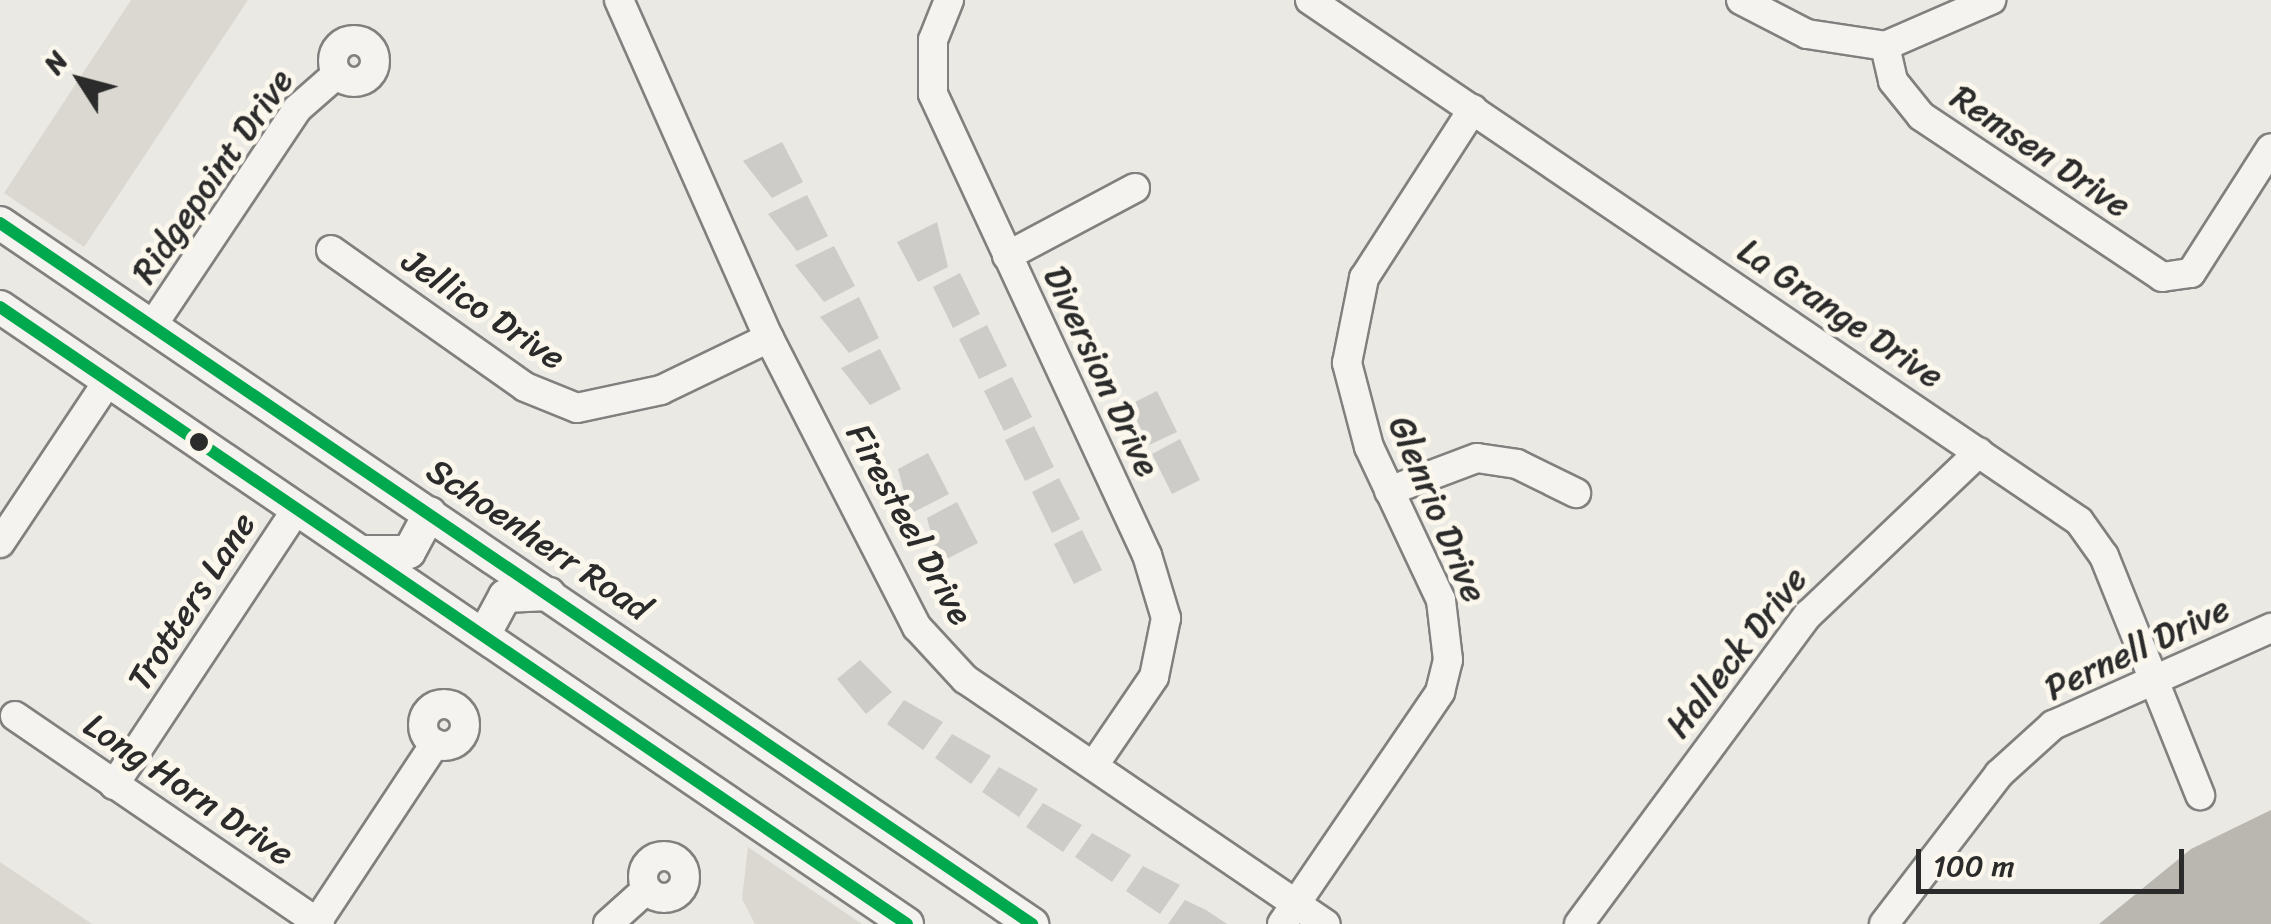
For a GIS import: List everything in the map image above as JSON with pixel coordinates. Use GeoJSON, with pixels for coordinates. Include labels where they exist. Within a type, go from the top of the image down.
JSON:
{"type":"FeatureCollection","features":[{"type":"Feature","properties":{"kind":"main road","name":"Schoenherr Road"},"geometry":{"type":"LineString","coordinates":[[0,223],[1032,924]]}},
{"type":"Feature","properties":{"kind":"main road"},"geometry":{"type":"LineString","coordinates":[[0,307],[907,924]]}},
{"type":"Feature","properties":{"kind":"main road"},"geometry":{"type":"LineString","coordinates":[[361,552],[410,552],[430,513]]}},
{"type":"Feature","properties":{"kind":"main road"},"geometry":{"type":"LineString","coordinates":[[484,635],[505,596],[549,594]]}},
{"type":"Feature","properties":{"kind":"street","name":"Firesteel Drive"},"geometry":{"type":"LineString","coordinates":[[619,0],[768,338],[917,627],[965,679],[1094,765],[1290,914],[1326,924]]}},
{"type":"Feature","properties":{"kind":"street","name":"Diversion Drive"},"geometry":{"type":"LineString","coordinates":[[949,0],[933,40],[933,94],[1147,555],[1166,618],[1154,677],[1094,765]]}},
{"type":"Feature","properties":{"kind":"street"},"geometry":{"type":"LineString","coordinates":[[1741,0],[1807,34],[1885,46],[1991,0]]}},
{"type":"Feature","properties":{"kind":"street","name":"La Grange Drive"},"geometry":{"type":"LineString","coordinates":[[1320,3],[1979,452],[2092,536],[2153,674],[2200,795]]}},
{"type":"Feature","properties":{"kind":"street","name":"Remsen Drive"},"geometry":{"type":"LineString","coordinates":[[1885,46],[1903,96],[1999,174],[2162,276],[2192,273],[2271,148]]}},
{"type":"Feature","properties":{"kind":"street","name":"Ridgepoint Drive"},"geometry":{"type":"LineString","coordinates":[[152,326],[297,108],[337,74]]}},
{"type":"Feature","properties":{"kind":"street","name":"Glenrio Drive"},"geometry":{"type":"LineString","coordinates":[[1290,914],[1440,692],[1448,660],[1441,600],[1389,491],[1351,393],[1353,316],[1384,238],[1472,109]]}},
{"type":"Feature","properties":{"kind":"street"},"geometry":{"type":"LineString","coordinates":[[1006,256],[1135,188]]}},
{"type":"Feature","properties":{"kind":"street","name":"Jellico Drive"},"geometry":{"type":"LineString","coordinates":[[330,250],[526,387],[577,408],[645,396],[768,338]]}},
{"type":"Feature","properties":{"kind":"street"},"geometry":{"type":"LineString","coordinates":[[0,543],[108,381]]}},
{"type":"Feature","properties":{"kind":"street","name":"Halleck Drive"},"geometry":{"type":"LineString","coordinates":[[1578,924],[1808,614],[1979,452]]}},
{"type":"Feature","properties":{"kind":"street"},"geometry":{"type":"LineString","coordinates":[[1389,491],[1476,458],[1517,464],[1576,493]]}},
{"type":"Feature","properties":{"kind":"street","name":"Trotters Lane"},"geometry":{"type":"LineString","coordinates":[[114,785],[296,508]]}},
{"type":"Feature","properties":{"kind":"street","name":"Pernell Drive"},"geometry":{"type":"LineString","coordinates":[[1884,924],[2025,747],[2153,674],[2271,628]]}},
{"type":"Feature","properties":{"kind":"street","name":"Long Horn Drive"},"geometry":{"type":"LineString","coordinates":[[15,716],[319,923]]}},
{"type":"Feature","properties":{"kind":"street"},"geometry":{"type":"LineString","coordinates":[[319,923],[435,744]]}},
{"type":"Feature","properties":{"kind":"street"},"geometry":{"type":"LineString","coordinates":[[608,924],[647,889]]}},
{"type":"Feature","properties":{"kind":"shaded area"},"geometry":{"type":"Polygon","coordinates":[[[131,0],[248,0],[84,247],[4,193],[131,0]]]}},
{"type":"Feature","properties":{"kind":"shaded area"},"geometry":{"type":"Polygon","coordinates":[[[2271,810],[2271,924],[2099,924],[2191,849],[2271,810]]]}},
{"type":"Feature","properties":{"kind":"shaded area"},"geometry":{"type":"Polygon","coordinates":[[[748,846],[862,924],[755,924],[742,899],[748,846]]]}},
{"type":"Feature","properties":{"kind":"shaded area"},"geometry":{"type":"Polygon","coordinates":[[[0,862],[92,924],[0,924],[0,862]]]}},
{"type":"Feature","properties":{"kind":"building"},"geometry":{"type":"Polygon","coordinates":[[[782,142],[803,182],[772,198],[743,161],[782,142]]]}},
{"type":"Feature","properties":{"kind":"building"},"geometry":{"type":"Polygon","coordinates":[[[807,195],[828,236],[797,251],[768,214],[807,195]]]}},
{"type":"Feature","properties":{"kind":"building"},"geometry":{"type":"Polygon","coordinates":[[[937,222],[948,267],[918,282],[897,242],[937,222]]]}},
{"type":"Feature","properties":{"kind":"building"},"geometry":{"type":"Polygon","coordinates":[[[834,246],[855,286],[824,302],[795,265],[834,246]]]}},
{"type":"Feature","properties":{"kind":"building"},"geometry":{"type":"Polygon","coordinates":[[[960,273],[980,314],[953,328],[933,287],[960,273]]]}},
{"type":"Feature","properties":{"kind":"building"},"geometry":{"type":"Polygon","coordinates":[[[859,297],[879,338],[849,353],[820,317],[859,297]]]}},
{"type":"Feature","properties":{"kind":"building"},"geometry":{"type":"Polygon","coordinates":[[[987,325],[1007,366],[979,379],[959,339],[987,325]]]}},
{"type":"Feature","properties":{"kind":"building"},"geometry":{"type":"Polygon","coordinates":[[[880,349],[901,389],[870,405],[841,368],[880,349]]]}},
{"type":"Feature","properties":{"kind":"building"},"geometry":{"type":"Polygon","coordinates":[[[1012,377],[1032,417],[1004,431],[984,391],[1012,377]]]}},
{"type":"Feature","properties":{"kind":"building"},"geometry":{"type":"Polygon","coordinates":[[[1157,391],[1177,432],[1149,445],[1129,405],[1157,391]]]}},
{"type":"Feature","properties":{"kind":"building"},"geometry":{"type":"Polygon","coordinates":[[[1034,426],[1054,467],[1025,481],[1005,440],[1034,426]]]}},
{"type":"Feature","properties":{"kind":"building"},"geometry":{"type":"Polygon","coordinates":[[[1180,439],[1200,480],[1172,494],[1152,454],[1180,439]]]}},
{"type":"Feature","properties":{"kind":"building"},"geometry":{"type":"Polygon","coordinates":[[[928,453],[949,494],[910,514],[898,469],[928,453]]]}},
{"type":"Feature","properties":{"kind":"building"},"geometry":{"type":"Polygon","coordinates":[[[1059,478],[1080,519],[1052,533],[1032,492],[1059,478]]]}},
{"type":"Feature","properties":{"kind":"building"},"geometry":{"type":"Polygon","coordinates":[[[957,502],[978,543],[939,563],[927,518],[957,502]]]}},
{"type":"Feature","properties":{"kind":"building"},"geometry":{"type":"Polygon","coordinates":[[[1082,530],[1102,570],[1074,584],[1054,544],[1082,530]]]}},
{"type":"Feature","properties":{"kind":"building"},"geometry":{"type":"Polygon","coordinates":[[[860,660],[892,692],[866,714],[837,679],[860,660]]]}},
{"type":"Feature","properties":{"kind":"building"},"geometry":{"type":"Polygon","coordinates":[[[904,700],[943,722],[923,750],[887,724],[904,700]]]}},
{"type":"Feature","properties":{"kind":"building"},"geometry":{"type":"Polygon","coordinates":[[[952,734],[991,756],[971,784],[935,758],[952,734]]]}},
{"type":"Feature","properties":{"kind":"building"},"geometry":{"type":"Polygon","coordinates":[[[999,767],[1038,789],[1019,817],[982,792],[999,767]]]}},
{"type":"Feature","properties":{"kind":"building"},"geometry":{"type":"Polygon","coordinates":[[[1043,803],[1082,825],[1063,852],[1026,827],[1043,803]]]}},
{"type":"Feature","properties":{"kind":"building"},"geometry":{"type":"Polygon","coordinates":[[[1092,833],[1131,855],[1112,882],[1075,857],[1092,833]]]}},
{"type":"Feature","properties":{"kind":"building"},"geometry":{"type":"Polygon","coordinates":[[[1143,866],[1180,885],[1160,914],[1126,891],[1143,866]]]}},
{"type":"Feature","properties":{"kind":"building"},"geometry":{"type":"Polygon","coordinates":[[[1185,900],[1206,910],[1227,924],[1168,924],[1185,900]]]}},
{"type":"Feature","properties":{"kind":"transit line"},"geometry":{"type":"LineString","coordinates":[[0,223],[1032,924]]}},
{"type":"Feature","properties":{"kind":"transit line"},"geometry":{"type":"LineString","coordinates":[[0,307],[907,924]]}}]}
